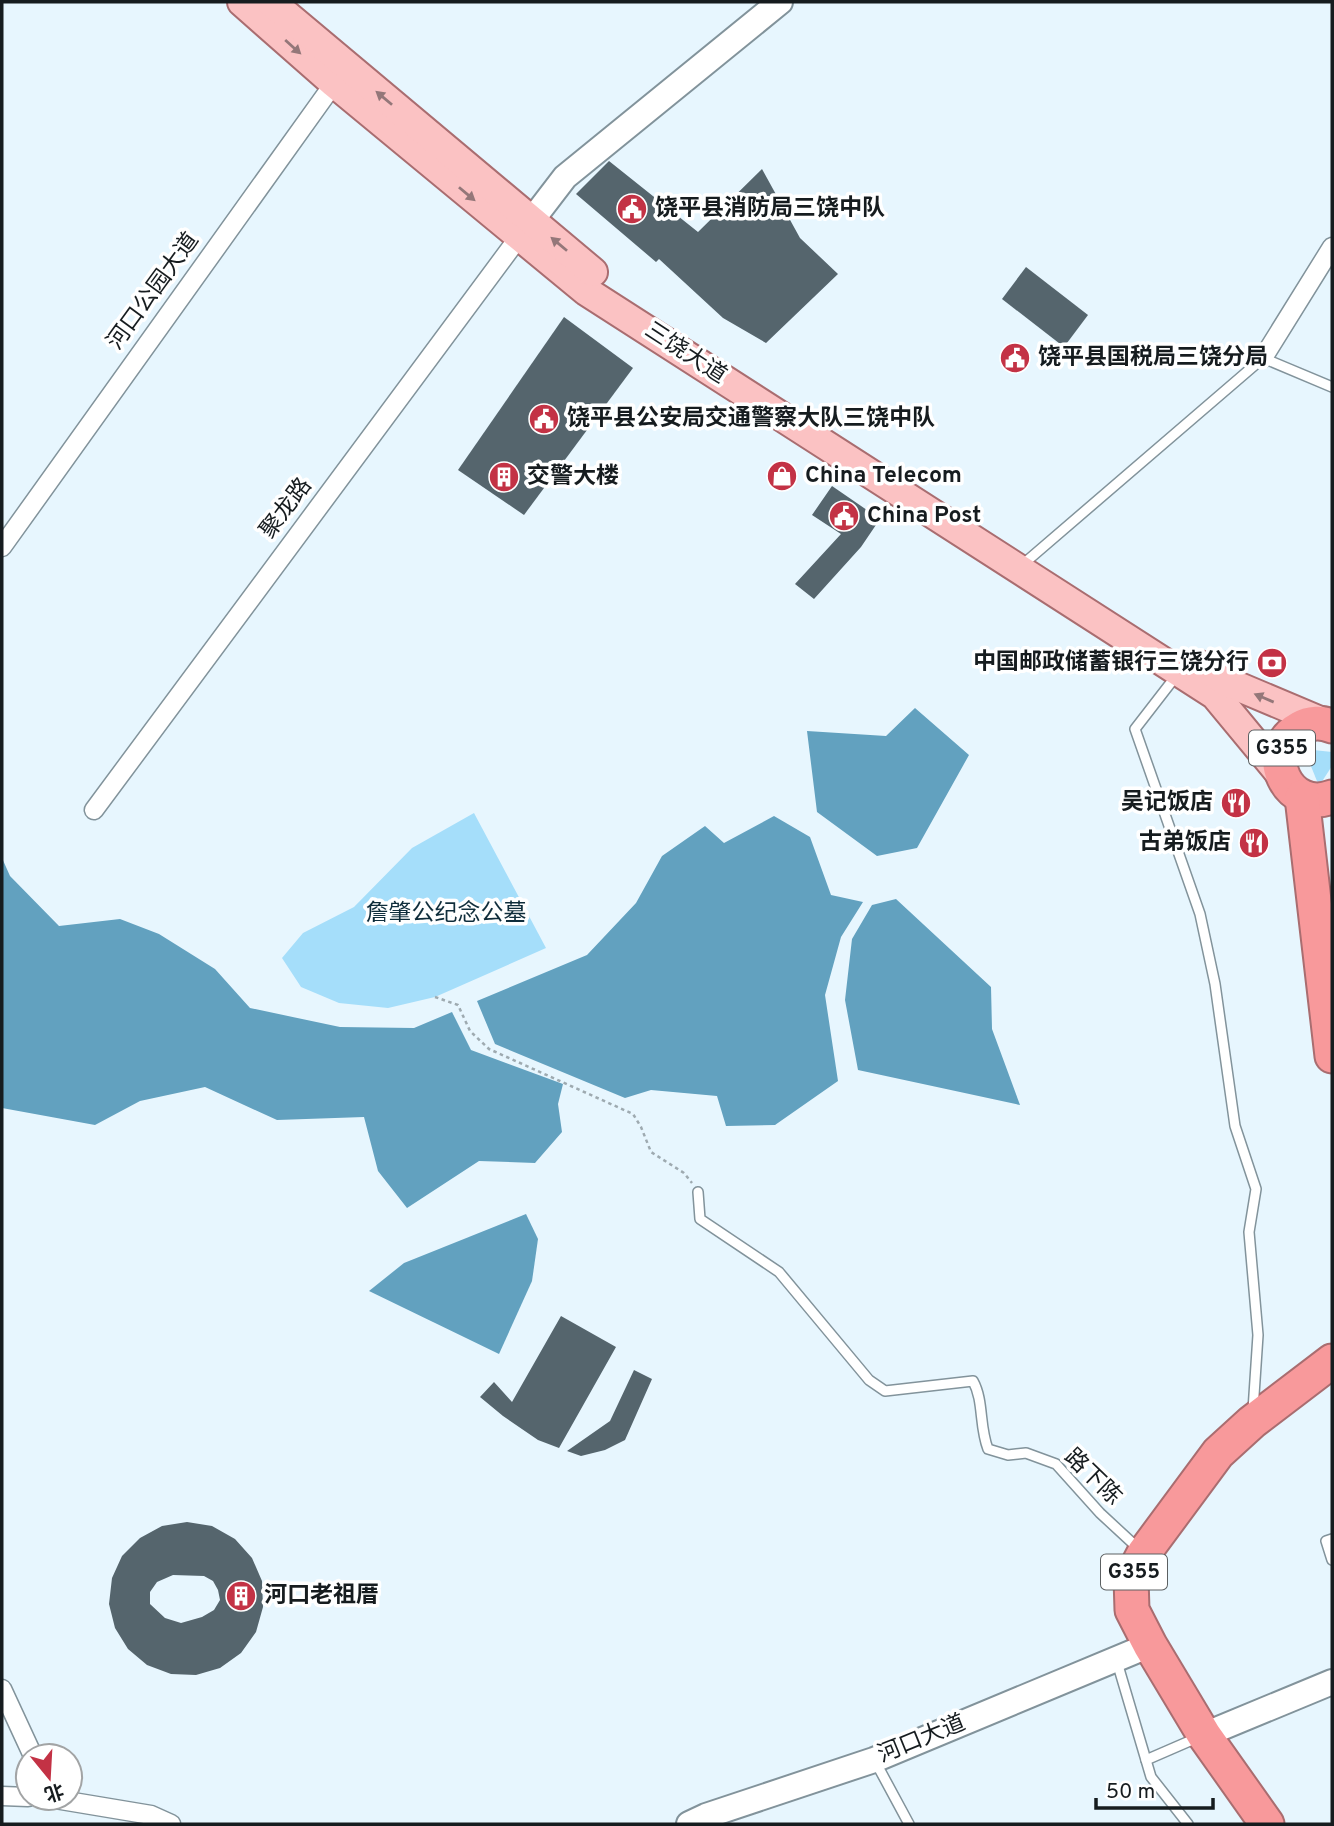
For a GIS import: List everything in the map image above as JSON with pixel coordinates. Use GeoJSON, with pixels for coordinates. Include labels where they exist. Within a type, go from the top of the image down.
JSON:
{"type":"FeatureCollection","features":[{"type":"Feature","properties":{"kind":"highway","name":"G355"},"geometry":{"type":"LineString","coordinates":[[1331,725],[1315,723],[1303,726],[1285,741],[1279,764],[1311,792],[1320,875],[1332,1056]]}},
{"type":"Feature","properties":{"kind":"highway","name":"G355"},"geometry":{"type":"LineString","coordinates":[[1320,875],[1332,909]]}},
{"type":"Feature","properties":{"kind":"highway","name":"G355"},"geometry":{"type":"LineString","coordinates":[[1267,1824],[1204,1734],[1150,1645],[1132,1610],[1131,1578],[1144,1553],[1218,1453],[1252,1422],[1332,1361]]}},
{"type":"Feature","properties":{"kind":"main road","name":"三饶大道"},"geometry":{"type":"LineString","coordinates":[[242,2],[340,75],[525,229],[586,291],[1025,562],[1220,688],[1311,792]]}},
{"type":"Feature","properties":{"kind":"main road","name":"三饶大道"},"geometry":{"type":"LineString","coordinates":[[271,2],[340,75]]}},
{"type":"Feature","properties":{"kind":"main road","name":"三饶大道"},"geometry":{"type":"LineString","coordinates":[[1025,562],[1179,672],[1331,725]]}},
{"type":"Feature","properties":{"kind":"street"},"geometry":{"type":"LineString","coordinates":[[525,229],[565,177],[780,2]]}},
{"type":"Feature","properties":{"kind":"street","name":"河口公园大道"},"geometry":{"type":"LineString","coordinates":[[2,547],[340,75]]}},
{"type":"Feature","properties":{"kind":"street","name":"聚龙路"},"geometry":{"type":"LineString","coordinates":[[94,810],[525,229]]}},
{"type":"Feature","properties":{"kind":"street"},"geometry":{"type":"LineString","coordinates":[[1263,358],[1332,247]]}},
{"type":"Feature","properties":{"kind":"street","name":"河口大道"},"geometry":{"type":"LineString","coordinates":[[689,1824],[874,1760],[1150,1645]]}},
{"type":"Feature","properties":{"kind":"street"},"geometry":{"type":"LineString","coordinates":[[1204,1734],[1332,1682]]}},
{"type":"Feature","properties":{"kind":"street"},"geometry":{"type":"LineString","coordinates":[[2,1689],[27,1742]]}},
{"type":"Feature","properties":{"kind":"street"},"geometry":{"type":"LineString","coordinates":[[84,1804],[150,1815],[171,1824]]}},
{"type":"Feature","properties":{"kind":"lane"},"geometry":{"type":"LineString","coordinates":[[1025,562],[1263,358],[1332,387]]}},
{"type":"Feature","properties":{"kind":"lane"},"geometry":{"type":"LineString","coordinates":[[1179,672],[1135,729],[1199,914],[1215,984],[1235,1126],[1256,1189],[1249,1233],[1258,1335],[1252,1422]]}},
{"type":"Feature","properties":{"kind":"lane","name":"路下陈"},"geometry":{"type":"LineString","coordinates":[[698,1192],[701,1219],[779,1272],[869,1380],[885,1391],[973,1381],[980,1395],[982,1435],[988,1449],[1008,1455],[1026,1453],[1056,1464],[1100,1513],[1144,1553]]}},
{"type":"Feature","properties":{"kind":"lane"},"geometry":{"type":"LineString","coordinates":[[1332,1539],[1326,1541],[1332,1560]]}},
{"type":"Feature","properties":{"kind":"lane"},"geometry":{"type":"LineString","coordinates":[[1117,1660],[1151,1777],[1188,1824]]}},
{"type":"Feature","properties":{"kind":"lane"},"geometry":{"type":"LineString","coordinates":[[1146,1760],[1204,1734]]}},
{"type":"Feature","properties":{"kind":"lane"},"geometry":{"type":"LineString","coordinates":[[874,1760],[909,1824]]}},
{"type":"Feature","properties":{"kind":"path"},"geometry":{"type":"LineString","coordinates":[[435,997],[458,1005],[470,1031],[489,1049],[632,1114],[642,1127],[651,1152],[684,1173],[698,1192]]}},
{"type":"Feature","properties":{"kind":"green space"},"geometry":{"type":"Polygon","coordinates":[[[1304,749],[1332,752],[1332,766],[1319,786],[1304,749]]]}},
{"type":"Feature","properties":{"kind":"green space","name":"詹肇公纪念公墓"},"geometry":{"type":"Polygon","coordinates":[[[474,813],[546,948],[435,997],[388,1008],[339,1003],[301,987],[282,958],[303,933],[354,907],[412,848],[474,813]]]}},
{"type":"Feature","properties":{"kind":"shaded area"},"geometry":{"type":"Polygon","coordinates":[[[915,708],[969,755],[917,848],[877,856],[817,812],[807,731],[886,736],[915,708]]]}},
{"type":"Feature","properties":{"kind":"shaded area"},"geometry":{"type":"Polygon","coordinates":[[[774,816],[810,837],[831,895],[863,902],[841,937],[825,995],[838,1081],[775,1125],[726,1126],[717,1096],[651,1090],[625,1098],[495,1044],[477,1001],[587,955],[636,903],[662,856],[705,826],[724,843],[774,816]]]}},
{"type":"Feature","properties":{"kind":"shaded area"},"geometry":{"type":"Polygon","coordinates":[[[2,858],[10,876],[59,926],[120,919],[159,934],[215,969],[250,1008],[340,1027],[414,1028],[452,1012],[471,1050],[563,1084],[558,1104],[562,1132],[535,1163],[479,1161],[407,1208],[378,1171],[364,1117],[277,1120],[205,1087],[140,1101],[95,1125],[2,1108],[2,858]]]}},
{"type":"Feature","properties":{"kind":"shaded area"},"geometry":{"type":"Polygon","coordinates":[[[896,899],[991,987],[992,1029],[1020,1105],[858,1070],[845,1000],[852,939],[872,905],[896,899]]]}},
{"type":"Feature","properties":{"kind":"shaded area"},"geometry":{"type":"Polygon","coordinates":[[[526,1214],[538,1239],[532,1281],[499,1354],[369,1291],[404,1263],[526,1214]]]}},
{"type":"Feature","properties":{"kind":"building"},"geometry":{"type":"Polygon","coordinates":[[[609,161],[698,232],[762,169],[800,238],[838,274],[766,343],[723,318],[659,259],[656,262],[576,194],[609,161]]]}},
{"type":"Feature","properties":{"kind":"building"},"geometry":{"type":"Polygon","coordinates":[[[1026,267],[1088,315],[1064,347],[1002,299],[1026,267]]]}},
{"type":"Feature","properties":{"kind":"building","name":"饶平县公安局交通警察大队三饶中队"},"geometry":{"type":"Polygon","coordinates":[[[564,317],[633,368],[524,515],[458,470],[564,317]]]}},
{"type":"Feature","properties":{"kind":"building"},"geometry":{"type":"Polygon","coordinates":[[[832,486],[880,519],[861,547],[814,599],[795,584],[841,534],[812,515],[832,486]]]}},
{"type":"Feature","properties":{"kind":"building"},"geometry":{"type":"Polygon","coordinates":[[[561,1316],[616,1347],[559,1448],[538,1440],[480,1397],[494,1382],[512,1402],[561,1316]]]}},
{"type":"Feature","properties":{"kind":"building"},"geometry":{"type":"Polygon","coordinates":[[[634,1370],[652,1379],[625,1440],[605,1450],[581,1456],[567,1451],[610,1421],[634,1370]]]}},
{"type":"Feature","properties":{"kind":"building","name":"河口老祖厝"},"geometry":{"type":"Polygon","coordinates":[[[187,1522],[212,1526],[235,1539],[252,1558],[262,1581],[263,1607],[256,1632],[241,1653],[220,1668],[196,1675],[171,1674],[147,1665],[128,1649],[115,1628],[109,1604],[112,1578],[122,1556],[140,1538],[162,1526],[187,1522]],[[173,1575],[157,1582],[150,1592],[150,1604],[165,1618],[181,1623],[202,1617],[214,1610],[220,1600],[213,1581],[204,1576],[173,1575]]]}},
{"type":"Feature","properties":{"kind":"place","name":"饶平县消防局三饶中队"},"geometry":{"type":"Point","coordinates":[632,209]}},
{"type":"Feature","properties":{"kind":"place","name":"饶平县国税局三饶分局"},"geometry":{"type":"Point","coordinates":[1015,358]}},
{"type":"Feature","properties":{"kind":"place","name":"饶平县公安局交通警察大队三饶中队"},"geometry":{"type":"Point","coordinates":[544,419]}},
{"type":"Feature","properties":{"kind":"place","name":"China Telecom"},"geometry":{"type":"Point","coordinates":[782,476]}},
{"type":"Feature","properties":{"kind":"place","name":"交警大楼"},"geometry":{"type":"Point","coordinates":[504,477]}},
{"type":"Feature","properties":{"kind":"place","name":"China Post"},"geometry":{"type":"Point","coordinates":[844,516]}},
{"type":"Feature","properties":{"kind":"place","name":"中国邮政储蓄银行三饶分行"},"geometry":{"type":"Point","coordinates":[1272,663]}},
{"type":"Feature","properties":{"kind":"place","name":"吴记饭店"},"geometry":{"type":"Point","coordinates":[1236,803]}},
{"type":"Feature","properties":{"kind":"place","name":"古弟饭店"},"geometry":{"type":"Point","coordinates":[1254,843]}},
{"type":"Feature","properties":{"kind":"place","name":"河口老祖厝"},"geometry":{"type":"Point","coordinates":[241,1596]}}]}
